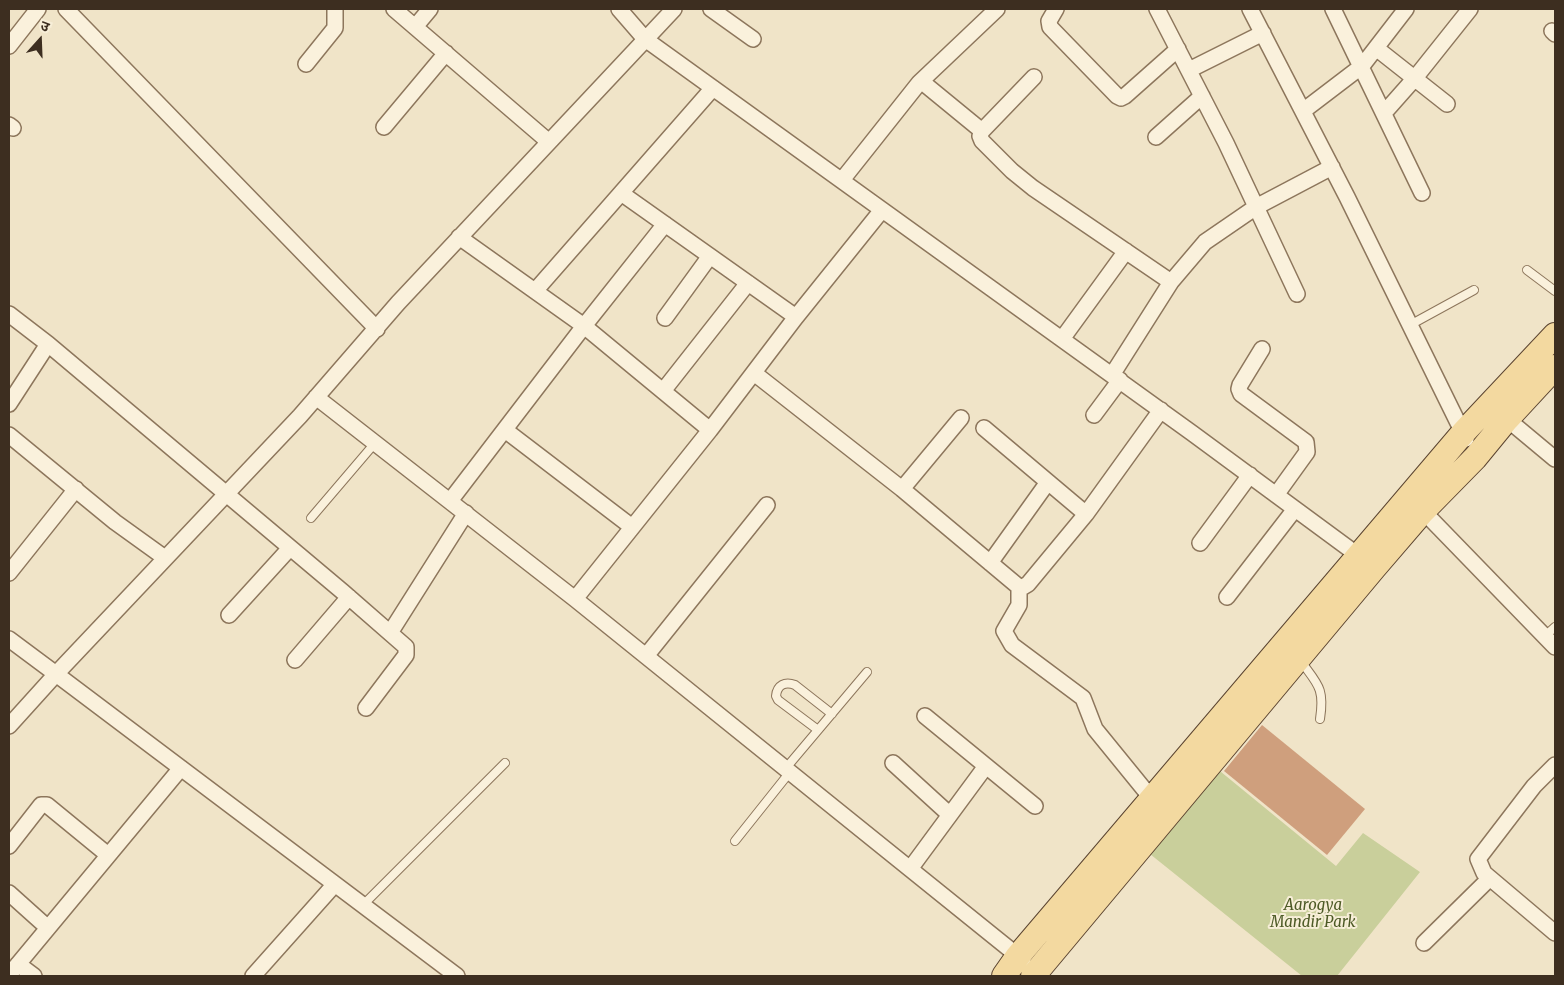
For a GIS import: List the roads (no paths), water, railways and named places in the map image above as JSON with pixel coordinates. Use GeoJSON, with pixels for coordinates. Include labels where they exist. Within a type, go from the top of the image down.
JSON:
{"type":"FeatureCollection","features":[{"type":"Feature","properties":{"kind":"main road"},"geometry":{"type":"LineString","coordinates":[[1035,974],[1184,778],[1359,556],[1463,433],[1555,335]]}},
{"type":"Feature","properties":{"kind":"main road"},"geometry":{"type":"LineString","coordinates":[[1004,976],[1018,956],[1152,798],[1184,778],[1298,658],[1423,511],[1475,458],[1507,419],[1555,367]]}},
{"type":"Feature","properties":{"kind":"street"},"geometry":{"type":"LineString","coordinates":[[9,46],[38,9]]}},
{"type":"Feature","properties":{"kind":"street"},"geometry":{"type":"LineString","coordinates":[[66,9],[377,329]]}},
{"type":"Feature","properties":{"kind":"street"},"geometry":{"type":"LineString","coordinates":[[306,64],[335,28],[335,9]]}},
{"type":"Feature","properties":{"kind":"street"},"geometry":{"type":"LineString","coordinates":[[394,9],[549,142]]}},
{"type":"Feature","properties":{"kind":"street"},"geometry":{"type":"LineString","coordinates":[[415,27],[430,9]]}},
{"type":"Feature","properties":{"kind":"street"},"geometry":{"type":"LineString","coordinates":[[619,9],[646,39],[1161,410],[1359,556]]}},
{"type":"Feature","properties":{"kind":"street"},"geometry":{"type":"LineString","coordinates":[[9,726],[316,398],[398,303],[674,9]]}},
{"type":"Feature","properties":{"kind":"street"},"geometry":{"type":"LineString","coordinates":[[711,9],[754,39]]}},
{"type":"Feature","properties":{"kind":"street"},"geometry":{"type":"LineString","coordinates":[[842,180],[921,81],[996,9]]}},
{"type":"Feature","properties":{"kind":"street"},"geometry":{"type":"LineString","coordinates":[[1056,9],[1049,21],[1050,27],[1121,98],[1178,49]]}},
{"type":"Feature","properties":{"kind":"street"},"geometry":{"type":"LineString","coordinates":[[1158,9],[1297,294]]}},
{"type":"Feature","properties":{"kind":"street"},"geometry":{"type":"LineString","coordinates":[[1250,9],[1332,167],[1475,458]]}},
{"type":"Feature","properties":{"kind":"street"},"geometry":{"type":"LineString","coordinates":[[1333,9],[1422,193]]}},
{"type":"Feature","properties":{"kind":"street"},"geometry":{"type":"LineString","coordinates":[[1303,111],[1362,66],[1406,9]]}},
{"type":"Feature","properties":{"kind":"street"},"geometry":{"type":"LineString","coordinates":[[1384,113],[1415,78],[1470,9]]}},
{"type":"Feature","properties":{"kind":"street"},"geometry":{"type":"LineString","coordinates":[[1189,70],[1262,33]]}},
{"type":"Feature","properties":{"kind":"street"},"geometry":{"type":"LineString","coordinates":[[1376,48],[1447,104]]}},
{"type":"Feature","properties":{"kind":"street"},"geometry":{"type":"LineString","coordinates":[[384,127],[446,54]]}},
{"type":"Feature","properties":{"kind":"street"},"geometry":{"type":"LineString","coordinates":[[1034,77],[982,131],[980,136],[982,141],[1012,171],[1033,188],[1171,282]]}},
{"type":"Feature","properties":{"kind":"street"},"geometry":{"type":"LineString","coordinates":[[921,81],[982,131]]}},
{"type":"Feature","properties":{"kind":"street"},"geometry":{"type":"LineString","coordinates":[[535,291],[713,88]]}},
{"type":"Feature","properties":{"kind":"street"},"geometry":{"type":"LineString","coordinates":[[1156,137],[1202,96]]}},
{"type":"Feature","properties":{"kind":"street"},"geometry":{"type":"LineString","coordinates":[[1094,414],[1171,282],[1205,242],[1256,207],[1332,167]]}},
{"type":"Feature","properties":{"kind":"street"},"geometry":{"type":"LineString","coordinates":[[622,193],[796,317]]}},
{"type":"Feature","properties":{"kind":"street"},"geometry":{"type":"LineString","coordinates":[[575,599],[882,210]]}},
{"type":"Feature","properties":{"kind":"street"},"geometry":{"type":"LineString","coordinates":[[450,501],[665,224]]}},
{"type":"Feature","properties":{"kind":"street"},"geometry":{"type":"LineString","coordinates":[[460,237],[584,326],[710,430]]}},
{"type":"Feature","properties":{"kind":"street"},"geometry":{"type":"LineString","coordinates":[[1062,339],[1126,251]]}},
{"type":"Feature","properties":{"kind":"street"},"geometry":{"type":"LineString","coordinates":[[665,318],[710,256]]}},
{"type":"Feature","properties":{"kind":"street"},"geometry":{"type":"LineString","coordinates":[[663,391],[748,284]]}},
{"type":"Feature","properties":{"kind":"street"},"geometry":{"type":"LineString","coordinates":[[9,314],[48,344],[406,647],[406,655],[366,708]]}},
{"type":"Feature","properties":{"kind":"street"},"geometry":{"type":"LineString","coordinates":[[9,404],[48,344]]}},
{"type":"Feature","properties":{"kind":"street"},"geometry":{"type":"LineString","coordinates":[[1262,349],[1239,389],[1242,394],[1306,442],[1308,446],[1307,452],[1276,495]]}},
{"type":"Feature","properties":{"kind":"street"},"geometry":{"type":"LineString","coordinates":[[754,373],[902,489],[990,563],[1019,586],[1023,587],[1028,584],[1086,514],[1161,410]]}},
{"type":"Feature","properties":{"kind":"street"},"geometry":{"type":"LineString","coordinates":[[316,398],[575,599],[1018,956],[1035,974]]}},
{"type":"Feature","properties":{"kind":"street"},"geometry":{"type":"LineString","coordinates":[[902,489],[961,418]]}},
{"type":"Feature","properties":{"kind":"street"},"geometry":{"type":"LineString","coordinates":[[1507,419],[1555,459]]}},
{"type":"Feature","properties":{"kind":"street"},"geometry":{"type":"LineString","coordinates":[[984,428],[1086,514]]}},
{"type":"Feature","properties":{"kind":"street"},"geometry":{"type":"LineString","coordinates":[[505,430],[632,528]]}},
{"type":"Feature","properties":{"kind":"street"},"geometry":{"type":"LineString","coordinates":[[9,434],[116,522],[165,558]]}},
{"type":"Feature","properties":{"kind":"street"},"geometry":{"type":"LineString","coordinates":[[1200,543],[1250,475]]}},
{"type":"Feature","properties":{"kind":"street"},"geometry":{"type":"LineString","coordinates":[[990,563],[1048,482]]}},
{"type":"Feature","properties":{"kind":"street"},"geometry":{"type":"LineString","coordinates":[[9,573],[76,490]]}},
{"type":"Feature","properties":{"kind":"street"},"geometry":{"type":"LineString","coordinates":[[646,656],[767,505]]}},
{"type":"Feature","properties":{"kind":"street"},"geometry":{"type":"LineString","coordinates":[[1227,596],[1295,509]]}},
{"type":"Feature","properties":{"kind":"street"},"geometry":{"type":"LineString","coordinates":[[1423,511],[1552,637]]}},
{"type":"Feature","properties":{"kind":"street"},"geometry":{"type":"LineString","coordinates":[[390,633],[466,513]]}},
{"type":"Feature","properties":{"kind":"street"},"geometry":{"type":"LineString","coordinates":[[230,615],[290,548]]}},
{"type":"Feature","properties":{"kind":"street"},"geometry":{"type":"LineString","coordinates":[[1019,586],[1019,605],[1004,631],[1012,646],[1083,698],[1095,729],[1152,798]]}},
{"type":"Feature","properties":{"kind":"street"},"geometry":{"type":"LineString","coordinates":[[295,660],[349,597]]}},
{"type":"Feature","properties":{"kind":"street"},"geometry":{"type":"LineString","coordinates":[[9,639],[457,976]]}},
{"type":"Feature","properties":{"kind":"street"},"geometry":{"type":"LineString","coordinates":[[925,716],[1035,806]]}},
{"type":"Feature","properties":{"kind":"street"},"geometry":{"type":"LineString","coordinates":[[893,763],[950,815]]}},
{"type":"Feature","properties":{"kind":"street"},"geometry":{"type":"LineString","coordinates":[[1555,765],[1534,786],[1478,859],[1484,873],[1555,933]]}},
{"type":"Feature","properties":{"kind":"street"},"geometry":{"type":"LineString","coordinates":[[910,869],[986,766]]}},
{"type":"Feature","properties":{"kind":"street"},"geometry":{"type":"LineString","coordinates":[[11,972],[181,768]]}},
{"type":"Feature","properties":{"kind":"street"},"geometry":{"type":"LineString","coordinates":[[9,846],[41,805],[44,804],[108,856]]}},
{"type":"Feature","properties":{"kind":"street"},"geometry":{"type":"LineString","coordinates":[[1424,943],[1490,878]]}},
{"type":"Feature","properties":{"kind":"street"},"geometry":{"type":"LineString","coordinates":[[254,976],[336,884]]}},
{"type":"Feature","properties":{"kind":"street"},"geometry":{"type":"LineString","coordinates":[[9,893],[48,928]]}},
{"type":"Feature","properties":{"kind":"street"},"geometry":{"type":"LineString","coordinates":[[11,972],[34,976]]}},
{"type":"Feature","properties":{"kind":"lane"},"geometry":{"type":"LineString","coordinates":[[1527,270],[1555,291]]}},
{"type":"Feature","properties":{"kind":"lane"},"geometry":{"type":"LineString","coordinates":[[1410,325],[1474,290]]}},
{"type":"Feature","properties":{"kind":"lane"},"geometry":{"type":"LineString","coordinates":[[311,518],[374,443]]}},
{"type":"Feature","properties":{"kind":"lane"},"geometry":{"type":"LineString","coordinates":[[1298,658],[1322,693],[1323,702],[1320,719]]}},
{"type":"Feature","properties":{"kind":"lane"},"geometry":{"type":"LineString","coordinates":[[735,841],[818,730],[867,672]]}},
{"type":"Feature","properties":{"kind":"lane"},"geometry":{"type":"LineString","coordinates":[[818,730],[778,700],[776,696],[779,687],[788,682],[795,685],[832,714]]}},
{"type":"Feature","properties":{"kind":"lane"},"geometry":{"type":"LineString","coordinates":[[363,905],[505,763]]}},
{"type":"Feature","properties":{"kind":"park label","name":"Aarogya Mandir Park"},"geometry":{"type":"Point","coordinates":[1313,914]}}]}
